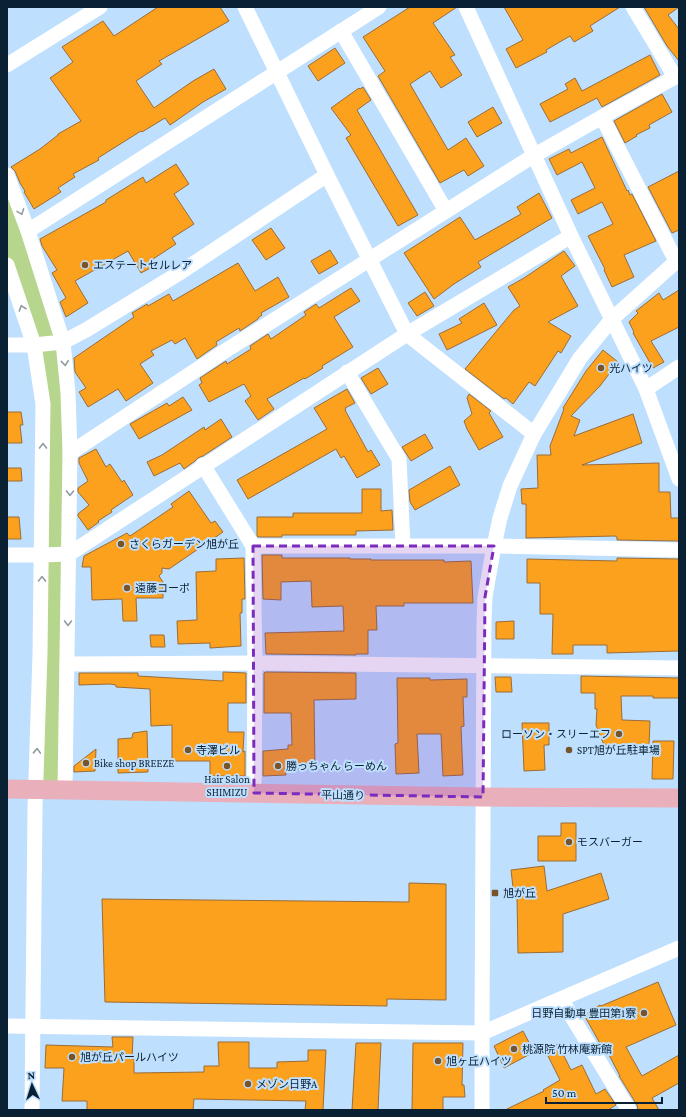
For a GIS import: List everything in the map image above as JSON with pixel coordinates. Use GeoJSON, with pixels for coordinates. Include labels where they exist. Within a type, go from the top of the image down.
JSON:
{"type":"FeatureCollection","features":[{"type":"Feature","properties":{"kind":"main road","name":"平山通り"},"geometry":{"type":"LineString","coordinates":[[7,789],[483,797],[679,798]]}},
{"type":"Feature","properties":{"kind":"street"},"geometry":{"type":"LineString","coordinates":[[7,65],[100,7]]}},
{"type":"Feature","properties":{"kind":"street"},"geometry":{"type":"LineString","coordinates":[[245,7],[276,73],[407,334],[534,434]]}},
{"type":"Feature","properties":{"kind":"street"},"geometry":{"type":"LineString","coordinates":[[28,231],[379,7]]}},
{"type":"Feature","properties":{"kind":"street"},"geometry":{"type":"LineString","coordinates":[[466,7],[533,156],[646,389],[679,479]]}},
{"type":"Feature","properties":{"kind":"street"},"geometry":{"type":"LineString","coordinates":[[70,453],[225,351],[533,156],[677,76],[633,7]]}},
{"type":"Feature","properties":{"kind":"street"},"geometry":{"type":"LineString","coordinates":[[341,32],[446,211]]}},
{"type":"Feature","properties":{"kind":"street"},"geometry":{"type":"LineString","coordinates":[[482,1110],[483,666],[485,597],[494,546],[510,486],[534,434],[580,358],[612,319],[678,260],[602,117]]}},
{"type":"Feature","properties":{"kind":"street"},"geometry":{"type":"LineString","coordinates":[[7,175],[28,231],[63,342],[68,393],[70,453],[65,790]]}},
{"type":"Feature","properties":{"kind":"street"},"geometry":{"type":"LineString","coordinates":[[7,345],[34,345],[63,342],[86,330],[181,272],[327,175]]}},
{"type":"Feature","properties":{"kind":"street"},"geometry":{"type":"LineString","coordinates":[[7,555],[69,554],[203,465],[407,334],[571,236]]}},
{"type":"Feature","properties":{"kind":"street"},"geometry":{"type":"LineString","coordinates":[[7,265],[34,345],[43,404],[42,555],[36,790],[32,1110]]}},
{"type":"Feature","properties":{"kind":"street"},"geometry":{"type":"LineString","coordinates":[[646,389],[679,367]]}},
{"type":"Feature","properties":{"kind":"street"},"geometry":{"type":"LineString","coordinates":[[348,372],[399,459],[403,546]]}},
{"type":"Feature","properties":{"kind":"street"},"geometry":{"type":"LineString","coordinates":[[203,465],[253,546],[256,664],[254,793]]}},
{"type":"Feature","properties":{"kind":"street"},"geometry":{"type":"LineString","coordinates":[[253,546],[494,546],[679,550]]}},
{"type":"Feature","properties":{"kind":"street"},"geometry":{"type":"LineString","coordinates":[[67,664],[256,664],[679,668]]}},
{"type":"Feature","properties":{"kind":"street"},"geometry":{"type":"LineString","coordinates":[[7,1026],[482,1033],[679,948]]}},
{"type":"Feature","properties":{"kind":"street"},"geometry":{"type":"LineString","coordinates":[[561,999],[629,1110]]}},
{"type":"Feature","properties":{"kind":"highlighted area"},"geometry":{"type":"Polygon","coordinates":[[[253,546],[494,546],[485,597],[483,797],[254,793],[253,546]]]}},
{"type":"Feature","properties":{"kind":"green space"},"geometry":{"type":"Polygon","coordinates":[[[7,175],[63,342],[65,790],[36,790],[43,404],[7,265],[7,175]]]}},
{"type":"Feature","properties":{"kind":"building"},"geometry":{"type":"Polygon","coordinates":[[[158,7],[220,7],[229,21],[159,61],[162,64],[136,81],[154,108],[193,81],[214,69],[226,89],[203,102],[170,125],[165,118],[142,132],[141,131],[98,158],[99,160],[73,174],[75,177],[58,188],[61,192],[34,209],[24,192],[25,191],[15,171],[11,167],[40,149],[58,134],[81,121],[50,78],[73,62],[62,47],[103,21],[114,36],[158,7]]]}},
{"type":"Feature","properties":{"kind":"building"},"geometry":{"type":"Polygon","coordinates":[[[410,7],[457,7],[433,23],[455,55],[450,57],[462,75],[441,88],[430,71],[410,84],[448,150],[466,138],[484,166],[468,176],[464,170],[440,183],[378,76],[385,71],[363,37],[410,7]]]}},
{"type":"Feature","properties":{"kind":"building"},"geometry":{"type":"Polygon","coordinates":[[[504,7],[620,7],[590,26],[593,31],[574,42],[570,36],[546,50],[547,52],[516,68],[506,49],[523,40],[504,7]]]}},
{"type":"Feature","properties":{"kind":"building"},"geometry":{"type":"Polygon","coordinates":[[[644,7],[679,7],[668,15],[679,29],[679,61],[667,46],[644,7]]]}},
{"type":"Feature","properties":{"kind":"building"},"geometry":{"type":"Polygon","coordinates":[[[335,48],[345,63],[318,81],[308,66],[335,48]]]}},
{"type":"Feature","properties":{"kind":"building"},"geometry":{"type":"Polygon","coordinates":[[[650,55],[660,75],[602,107],[597,98],[550,122],[540,104],[568,89],[565,84],[575,78],[582,91],[650,55]]]}},
{"type":"Feature","properties":{"kind":"building"},"geometry":{"type":"Polygon","coordinates":[[[363,87],[371,100],[357,110],[418,215],[398,226],[346,138],[351,135],[331,108],[359,88],[360,89],[363,87]]]}},
{"type":"Feature","properties":{"kind":"building"},"geometry":{"type":"Polygon","coordinates":[[[662,94],[672,112],[649,125],[650,128],[636,135],[637,136],[625,143],[614,121],[662,94]]]}},
{"type":"Feature","properties":{"kind":"building"},"geometry":{"type":"Polygon","coordinates":[[[493,107],[502,123],[477,137],[468,122],[493,107]]]}},
{"type":"Feature","properties":{"kind":"building"},"geometry":{"type":"Polygon","coordinates":[[[602,137],[627,191],[628,190],[630,195],[632,194],[656,241],[624,255],[634,277],[612,287],[604,270],[605,269],[588,236],[613,224],[602,202],[578,214],[571,200],[595,188],[582,162],[557,175],[549,159],[569,149],[571,153],[602,137]]]}},
{"type":"Feature","properties":{"kind":"building"},"geometry":{"type":"Polygon","coordinates":[[[176,164],[189,184],[174,194],[194,224],[172,238],[176,244],[153,259],[156,265],[141,273],[128,251],[75,281],[88,303],[66,317],[60,302],[66,298],[52,273],[57,270],[42,246],[40,239],[106,202],[106,200],[143,177],[146,183],[176,164]]]}},
{"type":"Feature","properties":{"kind":"building"},"geometry":{"type":"Polygon","coordinates":[[[679,171],[679,230],[672,233],[648,187],[679,171]]]}},
{"type":"Feature","properties":{"kind":"building"},"geometry":{"type":"Polygon","coordinates":[[[539,193],[552,218],[478,262],[481,267],[434,299],[404,253],[460,217],[475,240],[521,214],[517,207],[539,193]]]}},
{"type":"Feature","properties":{"kind":"building"},"geometry":{"type":"Polygon","coordinates":[[[271,228],[285,248],[266,260],[252,240],[271,228]]]}},
{"type":"Feature","properties":{"kind":"building"},"geometry":{"type":"Polygon","coordinates":[[[330,250],[338,263],[319,274],[311,261],[330,250]]]}},
{"type":"Feature","properties":{"kind":"building"},"geometry":{"type":"Polygon","coordinates":[[[564,251],[575,266],[561,276],[578,306],[548,322],[571,336],[561,353],[558,351],[535,386],[529,382],[513,404],[506,398],[504,399],[465,369],[514,310],[520,306],[508,287],[564,251]]]}},
{"type":"Feature","properties":{"kind":"building"},"geometry":{"type":"Polygon","coordinates":[[[238,263],[255,291],[278,277],[289,297],[261,313],[262,315],[258,319],[240,331],[239,328],[216,342],[217,345],[197,359],[185,338],[175,344],[172,340],[151,351],[154,355],[140,364],[153,383],[126,401],[118,389],[88,407],[79,392],[86,388],[75,372],[74,358],[134,317],[132,313],[147,304],[148,306],[169,294],[173,301],[238,263]]]}},
{"type":"Feature","properties":{"kind":"building"},"geometry":{"type":"Polygon","coordinates":[[[351,288],[360,301],[334,317],[353,347],[322,366],[323,368],[305,379],[304,378],[267,399],[274,409],[258,420],[245,401],[251,396],[244,384],[209,402],[199,385],[202,383],[200,378],[226,361],[227,364],[251,349],[250,346],[268,334],[271,339],[306,315],[304,312],[316,304],[319,308],[351,288]]]}},
{"type":"Feature","properties":{"kind":"building"},"geometry":{"type":"Polygon","coordinates":[[[679,290],[679,327],[651,341],[664,362],[653,368],[633,333],[634,332],[629,322],[638,313],[636,311],[659,293],[663,300],[679,290]]]}},
{"type":"Feature","properties":{"kind":"building"},"geometry":{"type":"Polygon","coordinates":[[[425,292],[434,306],[417,316],[408,303],[425,292]]]}},
{"type":"Feature","properties":{"kind":"building"},"geometry":{"type":"Polygon","coordinates":[[[484,303],[497,325],[447,350],[439,334],[462,323],[459,319],[484,303]]]}},
{"type":"Feature","properties":{"kind":"building"},"geometry":{"type":"Polygon","coordinates":[[[603,350],[618,362],[600,386],[571,416],[580,420],[574,436],[633,414],[642,443],[582,465],[659,463],[659,492],[670,492],[671,518],[679,518],[679,541],[617,540],[617,537],[615,536],[526,538],[526,504],[522,504],[521,489],[538,488],[537,455],[551,455],[550,446],[564,409],[563,408],[586,371],[603,350]]]}},
{"type":"Feature","properties":{"kind":"building"},"geometry":{"type":"Polygon","coordinates":[[[378,368],[388,384],[371,394],[361,378],[378,368]]]}},
{"type":"Feature","properties":{"kind":"building"},"geometry":{"type":"Polygon","coordinates":[[[347,389],[355,403],[345,408],[345,410],[368,452],[371,450],[380,465],[357,478],[344,456],[341,458],[336,449],[248,499],[237,480],[327,429],[314,408],[347,389]]]}},
{"type":"Feature","properties":{"kind":"building"},"geometry":{"type":"Polygon","coordinates":[[[469,394],[491,411],[489,413],[503,437],[479,450],[464,421],[472,414],[467,398],[469,394]]]}},
{"type":"Feature","properties":{"kind":"building"},"geometry":{"type":"Polygon","coordinates":[[[183,397],[192,410],[139,439],[130,424],[167,403],[169,406],[183,397]]]}},
{"type":"Feature","properties":{"kind":"building"},"geometry":{"type":"Polygon","coordinates":[[[7,412],[21,412],[23,425],[20,425],[22,443],[7,443],[7,412]]]}},
{"type":"Feature","properties":{"kind":"building"},"geometry":{"type":"Polygon","coordinates":[[[221,419],[232,437],[198,458],[184,469],[180,463],[154,476],[147,462],[162,455],[204,427],[205,430],[221,419]]]}},
{"type":"Feature","properties":{"kind":"building"},"geometry":{"type":"Polygon","coordinates":[[[425,434],[433,448],[411,461],[402,447],[425,434]]]}},
{"type":"Feature","properties":{"kind":"building"},"geometry":{"type":"Polygon","coordinates":[[[96,449],[106,467],[110,464],[122,482],[124,480],[133,495],[111,510],[112,512],[88,530],[78,516],[78,514],[89,505],[78,492],[78,488],[88,481],[79,463],[79,458],[96,449]]]}},
{"type":"Feature","properties":{"kind":"building"},"geometry":{"type":"Polygon","coordinates":[[[450,466],[460,485],[415,510],[410,502],[409,490],[450,466]]]}},
{"type":"Feature","properties":{"kind":"building"},"geometry":{"type":"Polygon","coordinates":[[[7,468],[21,468],[22,481],[7,481],[7,468]]]}},
{"type":"Feature","properties":{"kind":"building"},"geometry":{"type":"Polygon","coordinates":[[[362,489],[381,489],[381,511],[392,510],[393,530],[356,531],[356,535],[282,535],[282,537],[257,536],[257,517],[293,517],[293,513],[362,513],[362,489]]]}},
{"type":"Feature","properties":{"kind":"building"},"geometry":{"type":"Polygon","coordinates":[[[189,491],[211,523],[215,521],[223,532],[169,569],[162,568],[162,573],[159,576],[163,582],[163,598],[136,598],[137,621],[123,621],[122,599],[92,600],[91,567],[82,567],[84,556],[127,533],[130,536],[173,507],[171,504],[189,491]]]}},
{"type":"Feature","properties":{"kind":"building"},"geometry":{"type":"Polygon","coordinates":[[[7,517],[19,517],[21,539],[7,539],[7,517]]]}},
{"type":"Feature","properties":{"kind":"building"},"geometry":{"type":"Polygon","coordinates":[[[262,555],[282,555],[282,558],[444,560],[444,562],[471,561],[473,603],[404,603],[404,606],[376,606],[377,630],[368,630],[368,654],[266,654],[265,633],[344,631],[343,606],[312,607],[311,581],[281,582],[281,600],[263,599],[262,555]]]}},
{"type":"Feature","properties":{"kind":"building"},"geometry":{"type":"Polygon","coordinates":[[[244,558],[245,599],[242,599],[242,613],[240,613],[241,646],[210,648],[210,643],[178,644],[177,621],[197,620],[196,572],[216,571],[216,559],[244,558]]]}},
{"type":"Feature","properties":{"kind":"building"},"geometry":{"type":"Polygon","coordinates":[[[617,558],[679,559],[679,651],[607,653],[607,645],[573,645],[573,654],[552,654],[553,614],[540,614],[540,583],[527,583],[527,559],[617,561],[617,558]]]}},
{"type":"Feature","properties":{"kind":"building"},"geometry":{"type":"Polygon","coordinates":[[[514,621],[514,639],[496,639],[496,622],[514,621]]]}},
{"type":"Feature","properties":{"kind":"building"},"geometry":{"type":"Polygon","coordinates":[[[150,635],[164,635],[165,647],[151,647],[150,635]]]}},
{"type":"Feature","properties":{"kind":"building"},"geometry":{"type":"Polygon","coordinates":[[[223,672],[246,673],[246,703],[228,703],[228,732],[244,732],[243,752],[245,751],[245,776],[210,776],[210,761],[172,761],[172,725],[151,726],[150,689],[116,687],[116,685],[110,684],[79,685],[79,673],[138,673],[138,676],[223,681],[223,672]]]}},
{"type":"Feature","properties":{"kind":"building"},"geometry":{"type":"Polygon","coordinates":[[[264,673],[356,673],[356,699],[314,700],[315,768],[285,768],[286,775],[263,776],[263,751],[288,749],[288,745],[292,745],[291,713],[264,713],[264,673]]]}},
{"type":"Feature","properties":{"kind":"building"},"geometry":{"type":"Polygon","coordinates":[[[581,676],[679,678],[679,698],[621,696],[622,720],[650,721],[649,746],[604,745],[596,725],[597,709],[595,709],[595,693],[581,693],[581,676]]]}},
{"type":"Feature","properties":{"kind":"building"},"geometry":{"type":"Polygon","coordinates":[[[495,677],[511,677],[512,692],[496,692],[495,677]]]}},
{"type":"Feature","properties":{"kind":"building"},"geometry":{"type":"Polygon","coordinates":[[[397,678],[430,678],[430,680],[467,679],[467,697],[463,697],[464,726],[461,727],[463,775],[443,776],[441,734],[417,734],[419,773],[396,774],[395,744],[398,743],[397,678]]]}},
{"type":"Feature","properties":{"kind":"building"},"geometry":{"type":"Polygon","coordinates":[[[522,723],[549,723],[549,745],[544,745],[545,770],[524,771],[522,723]]]}},
{"type":"Feature","properties":{"kind":"building"},"geometry":{"type":"Polygon","coordinates":[[[147,731],[148,772],[118,773],[118,739],[132,738],[133,733],[147,731]]]}},
{"type":"Feature","properties":{"kind":"building"},"geometry":{"type":"Polygon","coordinates":[[[653,741],[674,741],[673,779],[652,779],[653,741]]]}},
{"type":"Feature","properties":{"kind":"building"},"geometry":{"type":"Polygon","coordinates":[[[96,749],[95,771],[74,772],[74,766],[96,749]]]}},
{"type":"Feature","properties":{"kind":"building"},"geometry":{"type":"Polygon","coordinates":[[[561,823],[576,823],[576,861],[538,861],[538,836],[561,836],[561,823]]]}},
{"type":"Feature","properties":{"kind":"building"},"geometry":{"type":"Polygon","coordinates":[[[544,866],[547,891],[601,873],[609,899],[563,914],[563,952],[518,953],[517,896],[514,896],[511,870],[544,866]]]}},
{"type":"Feature","properties":{"kind":"building"},"geometry":{"type":"Polygon","coordinates":[[[409,883],[446,884],[446,1000],[387,999],[387,1006],[105,1002],[102,899],[409,902],[409,883]]]}},
{"type":"Feature","properties":{"kind":"building"},"geometry":{"type":"Polygon","coordinates":[[[658,982],[676,1025],[626,1047],[642,1076],[679,1055],[679,1083],[652,1098],[659,1110],[638,1110],[637,1105],[619,1076],[608,1053],[606,1054],[584,1015],[600,1005],[601,1006],[658,982]]]}},
{"type":"Feature","properties":{"kind":"building","name":"桃源院 竹林庵新館"},"geometry":{"type":"Polygon","coordinates":[[[523,1031],[534,1052],[504,1068],[494,1046],[523,1031]]]}},
{"type":"Feature","properties":{"kind":"building"},"geometry":{"type":"Polygon","coordinates":[[[112,1037],[133,1037],[132,1059],[134,1059],[134,1073],[204,1072],[204,1066],[219,1066],[218,1042],[249,1042],[249,1068],[277,1068],[277,1062],[308,1061],[308,1050],[326,1050],[323,1110],[305,1110],[306,1101],[194,1099],[193,1110],[87,1110],[87,1101],[62,1101],[64,1068],[45,1068],[46,1045],[113,1047],[112,1037]]]}},
{"type":"Feature","properties":{"kind":"building"},"geometry":{"type":"Polygon","coordinates":[[[356,1043],[381,1043],[378,1110],[352,1110],[356,1043]]]}},
{"type":"Feature","properties":{"kind":"building","name":"旭ヶ丘ハイツ"},"geometry":{"type":"Polygon","coordinates":[[[413,1043],[463,1043],[462,1085],[464,1085],[465,1097],[443,1097],[443,1110],[412,1110],[413,1043]]]}},
{"type":"Feature","properties":{"kind":"building"},"geometry":{"type":"Polygon","coordinates":[[[558,1044],[571,1070],[582,1065],[596,1094],[605,1089],[616,1105],[608,1110],[505,1110],[544,1091],[543,1090],[560,1080],[545,1050],[558,1044]]]}},
{"type":"Feature","properties":{"kind":"place","name":"エステートセルレア"},"geometry":{"type":"Point","coordinates":[85,265]}},
{"type":"Feature","properties":{"kind":"place","name":"光ハイツ"},"geometry":{"type":"Point","coordinates":[601,368]}},
{"type":"Feature","properties":{"kind":"place","name":"さくらガーデン旭が丘"},"geometry":{"type":"Point","coordinates":[121,544]}},
{"type":"Feature","properties":{"kind":"place","name":"遠藤コーポ"},"geometry":{"type":"Point","coordinates":[127,588]}},
{"type":"Feature","properties":{"kind":"place","name":"ローソン・スリーエフ"},"geometry":{"type":"Point","coordinates":[619,734]}},
{"type":"Feature","properties":{"kind":"place","name":"寺澤ビル"},"geometry":{"type":"Point","coordinates":[188,750]}},
{"type":"Feature","properties":{"kind":"place","name":"SPT旭が丘駐車場"},"geometry":{"type":"Point","coordinates":[569,750]}},
{"type":"Feature","properties":{"kind":"place","name":"Bike shop BREEZE"},"geometry":{"type":"Point","coordinates":[86,763]}},
{"type":"Feature","properties":{"kind":"place","name":"Hair Salon SHIMIZU"},"geometry":{"type":"Point","coordinates":[227,766]}},
{"type":"Feature","properties":{"kind":"place","name":"勝っちゃん らーめん"},"geometry":{"type":"Point","coordinates":[278,766]}},
{"type":"Feature","properties":{"kind":"place","name":"モスバーガー"},"geometry":{"type":"Point","coordinates":[569,842]}},
{"type":"Feature","properties":{"kind":"place","name":"旭が丘"},"geometry":{"type":"Point","coordinates":[495,893]}},
{"type":"Feature","properties":{"kind":"place","name":"日野自動車 豊田第1寮"},"geometry":{"type":"Point","coordinates":[644,1013]}},
{"type":"Feature","properties":{"kind":"place","name":"桃源院 竹林庵新館"},"geometry":{"type":"Point","coordinates":[514,1049]}},
{"type":"Feature","properties":{"kind":"place","name":"旭が丘パールハイツ"},"geometry":{"type":"Point","coordinates":[72,1057]}},
{"type":"Feature","properties":{"kind":"place","name":"旭ヶ丘ハイツ"},"geometry":{"type":"Point","coordinates":[438,1061]}},
{"type":"Feature","properties":{"kind":"place","name":"メゾン日野A"},"geometry":{"type":"Point","coordinates":[248,1084]}}]}
